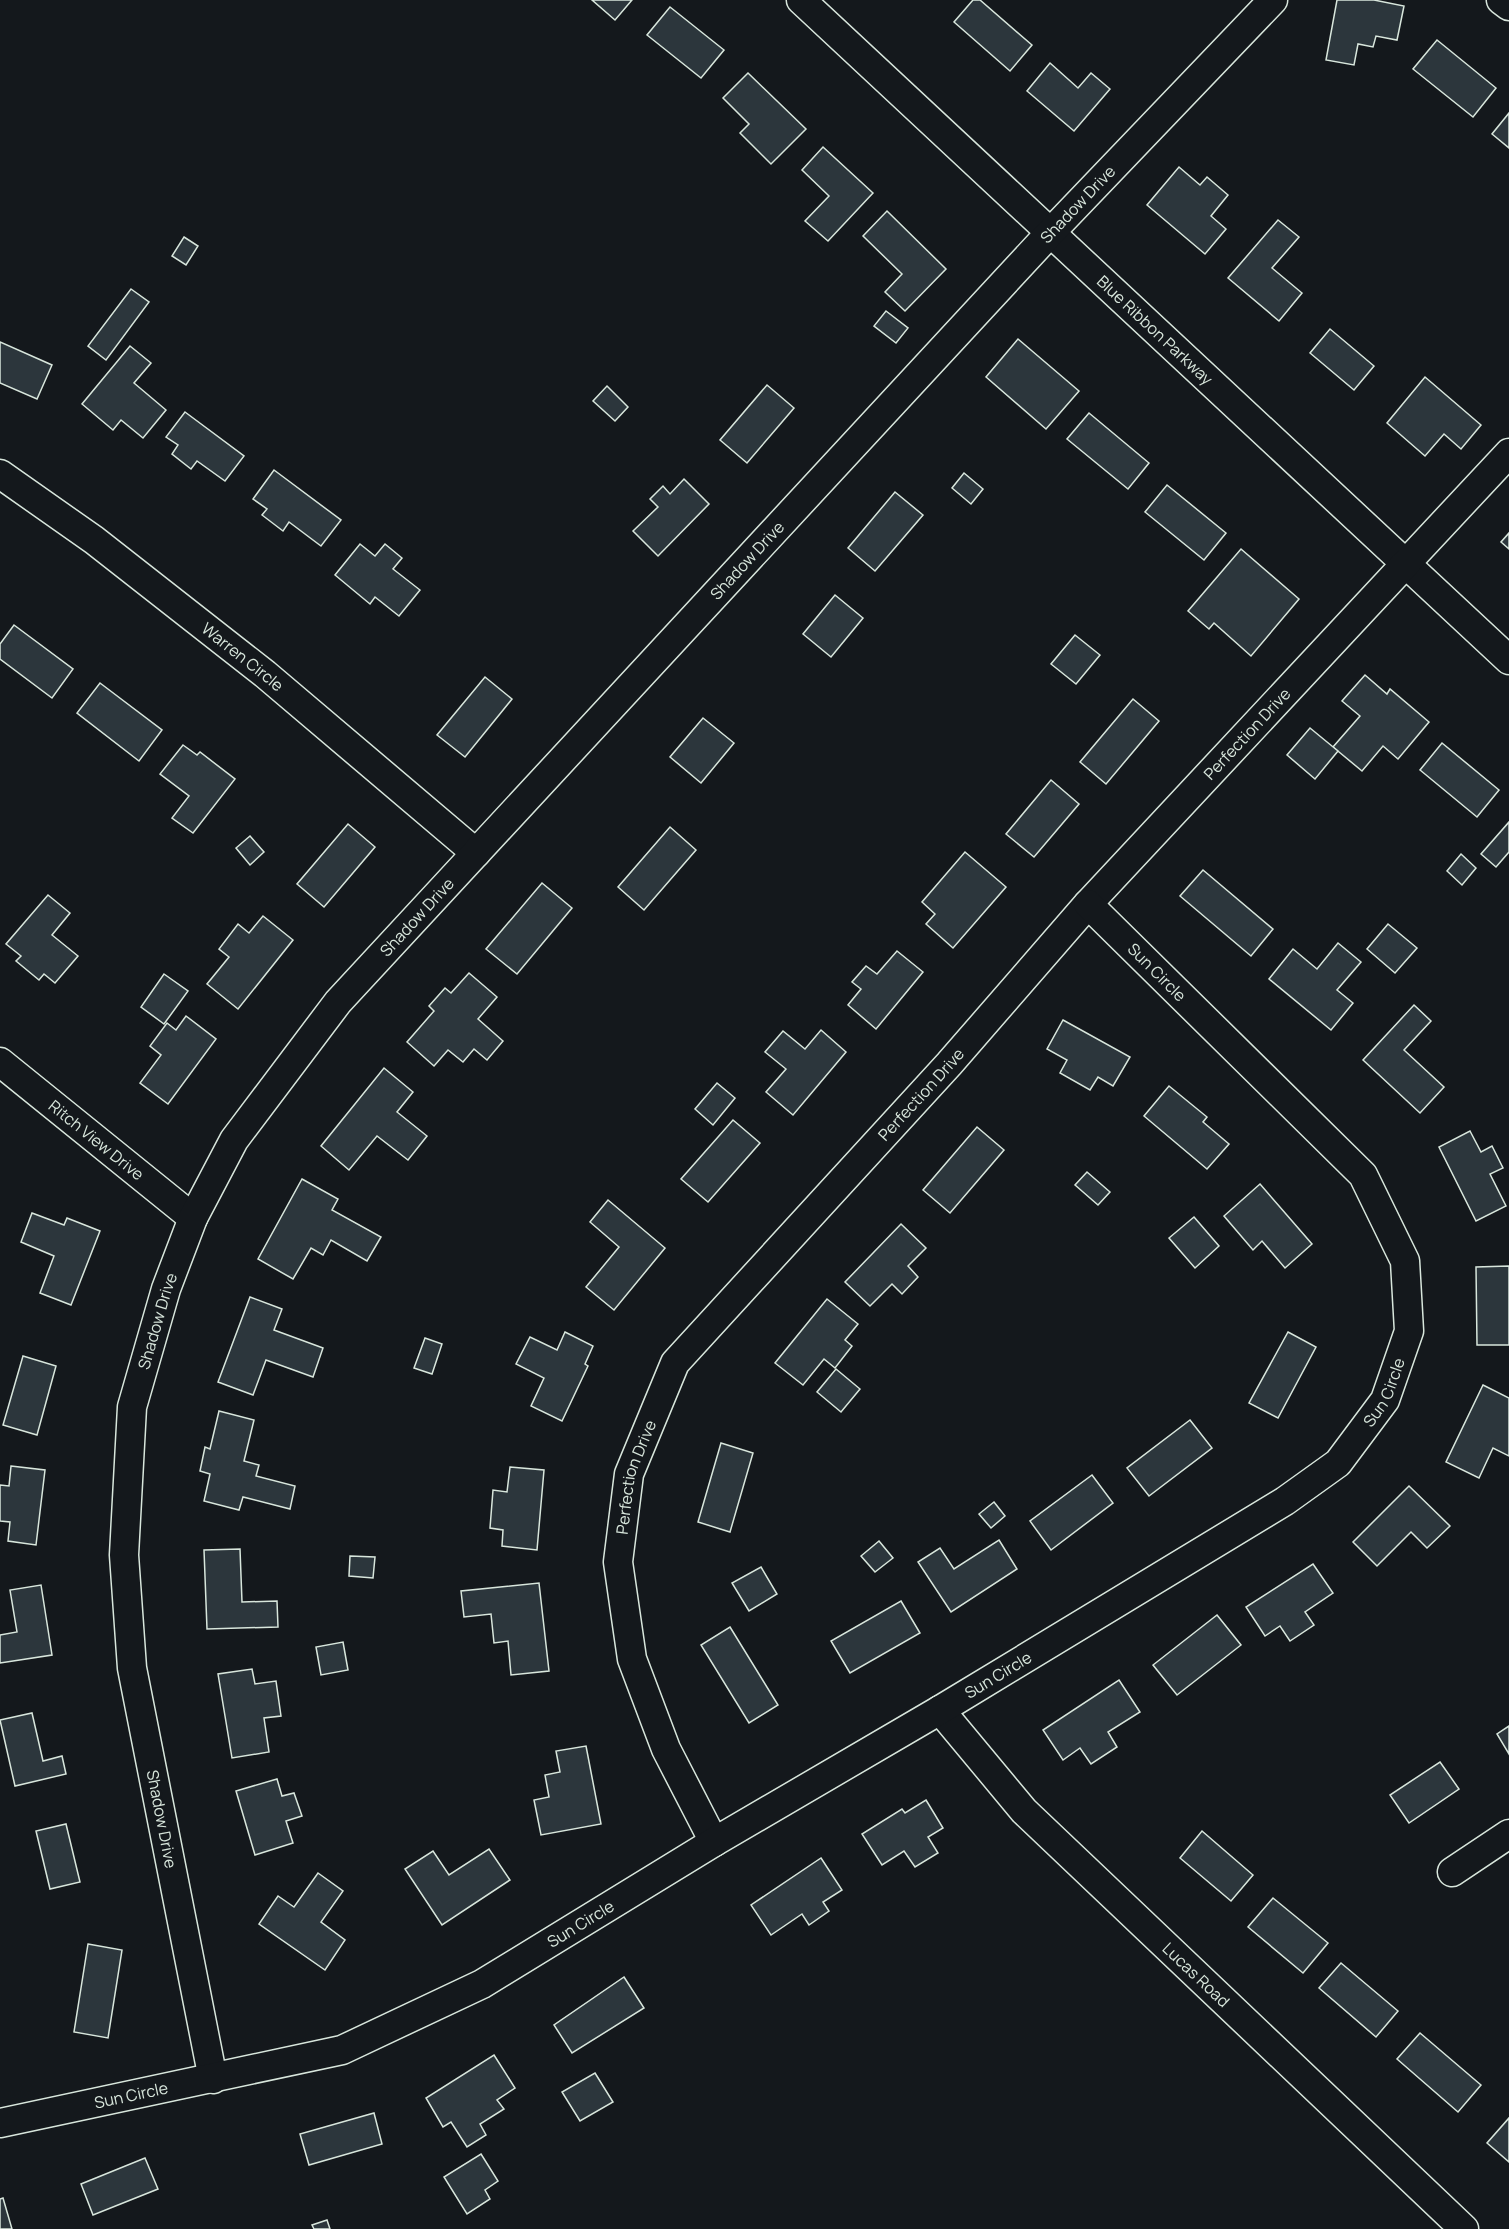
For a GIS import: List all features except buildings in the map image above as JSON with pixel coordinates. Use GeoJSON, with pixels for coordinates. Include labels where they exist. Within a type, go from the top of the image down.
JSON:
{"type":"FeatureCollection","features":[{"type":"Feature","properties":{"kind":"street","name":"Blue Ribbon Parkway"},"geometry":{"type":"LineString","coordinates":[[801,0],[1509,660]]}},
{"type":"Feature","properties":{"kind":"street","name":"Shadow Drive"},"geometry":{"type":"LineString","coordinates":[[213,2079],[132,1668],[124,1555],[132,1407],[166,1289],[193,1218],[234,1140],[338,1002],[1050,233],[1273,0]]}},
{"type":"Feature","properties":{"kind":"street"},"geometry":{"type":"LineString","coordinates":[[1502,0],[1509,6]]}},
{"type":"Feature","properties":{"kind":"street","name":"Perfection Drive"},"geometry":{"type":"LineString","coordinates":[[714,1842],[666,1749],[632,1659],[618,1562],[629,1474],[675,1364],[949,1065],[1088,904],[1509,453]]}},
{"type":"Feature","properties":{"kind":"street","name":"Warren Circle"},"geometry":{"type":"LineString","coordinates":[[0,474],[94,540],[265,674],[476,853]]}},
{"type":"Feature","properties":{"kind":"street","name":"Sun Circle"},"geometry":{"type":"LineString","coordinates":[[0,2123],[342,2050],[482,1984],[714,1842],[940,1710],[1285,1501],[1338,1464],[1385,1400],[1409,1331],[1406,1261],[1363,1174],[1088,904]]}},
{"type":"Feature","properties":{"kind":"street","name":"Ritch View Drive"},"geometry":{"type":"LineString","coordinates":[[0,1062],[193,1218]]}},
{"type":"Feature","properties":{"kind":"street","name":"Lucas Road"},"geometry":{"type":"LineString","coordinates":[[940,1710],[1024,1811],[1464,2229]]}},
{"type":"Feature","properties":{"kind":"street"},"geometry":{"type":"LineString","coordinates":[[1452,1872],[1509,1834]]}}]}
